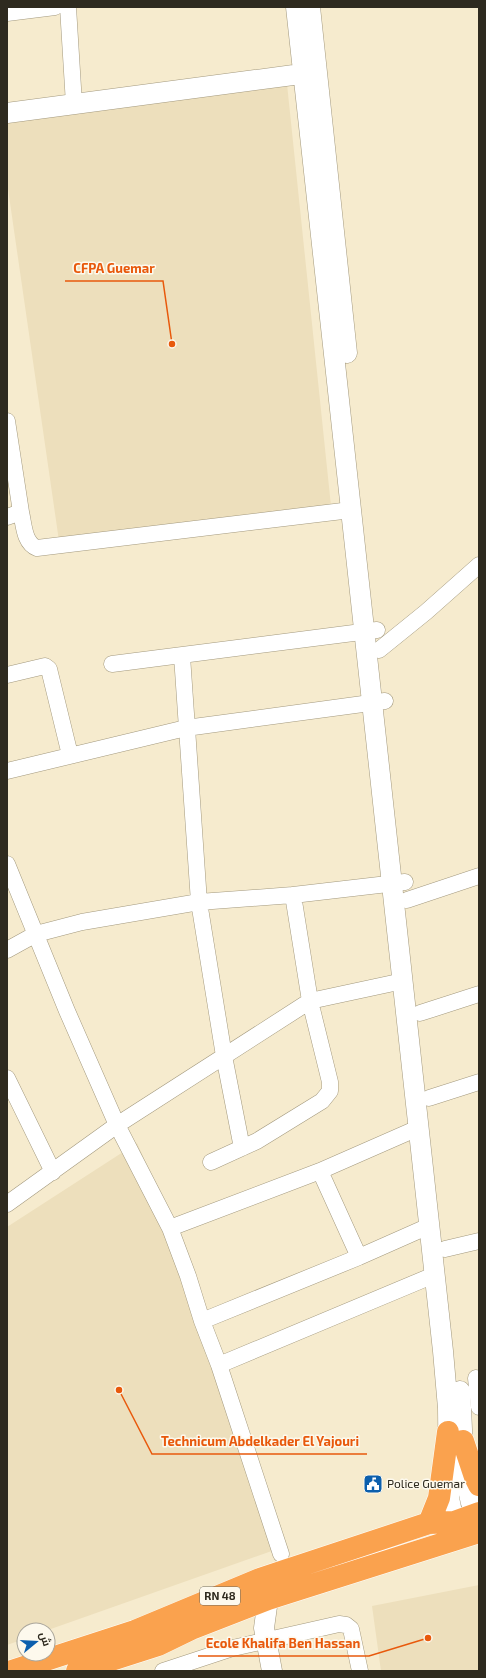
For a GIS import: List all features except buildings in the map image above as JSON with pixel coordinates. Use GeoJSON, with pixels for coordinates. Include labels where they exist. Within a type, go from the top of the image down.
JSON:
{"type":"FeatureCollection","features":[{"type":"Feature","properties":{"kind":"highway"},"geometry":{"type":"LineString","coordinates":[[456,1436],[479,1485]]}},
{"type":"Feature","properties":{"kind":"highway"},"geometry":{"type":"LineString","coordinates":[[429,1523],[439,1498],[456,1436]]}},
{"type":"Feature","properties":{"kind":"highway","name":"RN 48"},"geometry":{"type":"LineString","coordinates":[[12,1671],[135,1631],[260,1579],[429,1523],[472,1524]]}},
{"type":"Feature","properties":{"kind":"highway","name":"RN 48"},"geometry":{"type":"LineString","coordinates":[[77,1671],[158,1645],[191,1629],[268,1599],[472,1524]]}},
{"type":"Feature","properties":{"kind":"street"},"geometry":{"type":"LineString","coordinates":[[7,13],[55,7]]}},
{"type":"Feature","properties":{"kind":"street"},"geometry":{"type":"LineString","coordinates":[[68,7],[74,104]]}},
{"type":"Feature","properties":{"kind":"street"},"geometry":{"type":"LineString","coordinates":[[296,7],[310,73],[379,702],[401,889],[420,1013],[445,1248],[471,1379],[479,1407]]}},
{"type":"Feature","properties":{"kind":"street"},"geometry":{"type":"LineString","coordinates":[[310,7],[310,73],[351,510],[371,631],[379,650],[379,702]]}},
{"type":"Feature","properties":{"kind":"street"},"geometry":{"type":"LineString","coordinates":[[7,113],[310,73]]}},
{"type":"Feature","properties":{"kind":"street"},"geometry":{"type":"LineString","coordinates":[[7,421],[14,514],[28,541],[32,546],[37,548],[351,510]]}},
{"type":"Feature","properties":{"kind":"street"},"geometry":{"type":"LineString","coordinates":[[379,650],[426,612],[479,565]]}},
{"type":"Feature","properties":{"kind":"street"},"geometry":{"type":"LineString","coordinates":[[112,664],[371,631]]}},
{"type":"Feature","properties":{"kind":"street"},"geometry":{"type":"LineString","coordinates":[[182,656],[199,902],[224,1056],[242,1148]]}},
{"type":"Feature","properties":{"kind":"street"},"geometry":{"type":"LineString","coordinates":[[7,675],[45,666],[49,670],[70,755]]}},
{"type":"Feature","properties":{"kind":"street"},"geometry":{"type":"LineString","coordinates":[[7,770],[186,728],[379,702]]}},
{"type":"Feature","properties":{"kind":"street"},"geometry":{"type":"LineString","coordinates":[[8,868],[117,1125],[170,1228],[188,1276],[281,1554]]}},
{"type":"Feature","properties":{"kind":"street"},"geometry":{"type":"LineString","coordinates":[[7,950],[36,934],[82,922],[199,902],[401,889],[479,876]]}},
{"type":"Feature","properties":{"kind":"street"},"geometry":{"type":"LineString","coordinates":[[401,889],[403,981],[443,1358],[456,1436],[464,1464],[472,1524]]}},
{"type":"Feature","properties":{"kind":"street"},"geometry":{"type":"LineString","coordinates":[[211,1162],[257,1141],[322,1101],[330,1091],[330,1082],[310,1001],[293,895]]}},
{"type":"Feature","properties":{"kind":"street"},"geometry":{"type":"LineString","coordinates":[[7,1204],[117,1125],[310,1001],[403,981]]}},
{"type":"Feature","properties":{"kind":"street"},"geometry":{"type":"LineString","coordinates":[[420,1013],[479,994]]}},
{"type":"Feature","properties":{"kind":"street"},"geometry":{"type":"LineString","coordinates":[[7,1078],[53,1172]]}},
{"type":"Feature","properties":{"kind":"street"},"geometry":{"type":"LineString","coordinates":[[429,1098],[479,1082]]}},
{"type":"Feature","properties":{"kind":"street"},"geometry":{"type":"LineString","coordinates":[[170,1228],[320,1171],[418,1128]]}},
{"type":"Feature","properties":{"kind":"street"},"geometry":{"type":"LineString","coordinates":[[320,1171],[359,1258]]}},
{"type":"Feature","properties":{"kind":"street"},"geometry":{"type":"LineString","coordinates":[[202,1321],[359,1258],[429,1226]]}},
{"type":"Feature","properties":{"kind":"street"},"geometry":{"type":"LineString","coordinates":[[445,1248],[479,1241]]}},
{"type":"Feature","properties":{"kind":"street"},"geometry":{"type":"LineString","coordinates":[[218,1365],[434,1275]]}},
{"type":"Feature","properties":{"kind":"street"},"geometry":{"type":"LineString","coordinates":[[456,1436],[471,1379]]}},
{"type":"Feature","properties":{"kind":"street"},"geometry":{"type":"LineString","coordinates":[[260,1579],[268,1599],[264,1628],[272,1671]]}},
{"type":"Feature","properties":{"kind":"street"},"geometry":{"type":"LineString","coordinates":[[163,1671],[208,1655],[267,1639],[334,1625],[346,1625],[351,1629],[360,1671]]}},
{"type":"Feature","properties":{"kind":"street"},"geometry":{"type":"LineString","coordinates":[[158,1645],[158,1671]]}},
{"type":"Feature","properties":{"kind":"shaded area"},"geometry":{"type":"Polygon","coordinates":[[[287,84],[331,506],[59,541],[7,182],[7,123],[287,84]]]}},
{"type":"Feature","properties":{"kind":"shaded area"},"geometry":{"type":"Polygon","coordinates":[[[137,1143],[178,1234],[286,1546],[56,1627],[56,1622],[16,1622],[16,1642],[7,1645],[7,1227],[137,1143]]]}},
{"type":"Feature","properties":{"kind":"shaded area"},"geometry":{"type":"Polygon","coordinates":[[[479,1585],[479,1671],[381,1671],[372,1606],[479,1585]]]}},
{"type":"Feature","properties":{"kind":"place","name":"CFPA Guemar"},"geometry":{"type":"Point","coordinates":[172,344]}},
{"type":"Feature","properties":{"kind":"place","name":"Technicum Abdelkader El Yajouri"},"geometry":{"type":"Point","coordinates":[119,1390]}},
{"type":"Feature","properties":{"kind":"place","name":"Police Guemar"},"geometry":{"type":"Point","coordinates":[373,1484]}},
{"type":"Feature","properties":{"kind":"place","name":"Ecole Khalifa Ben Hassan"},"geometry":{"type":"Point","coordinates":[428,1638]}}]}
